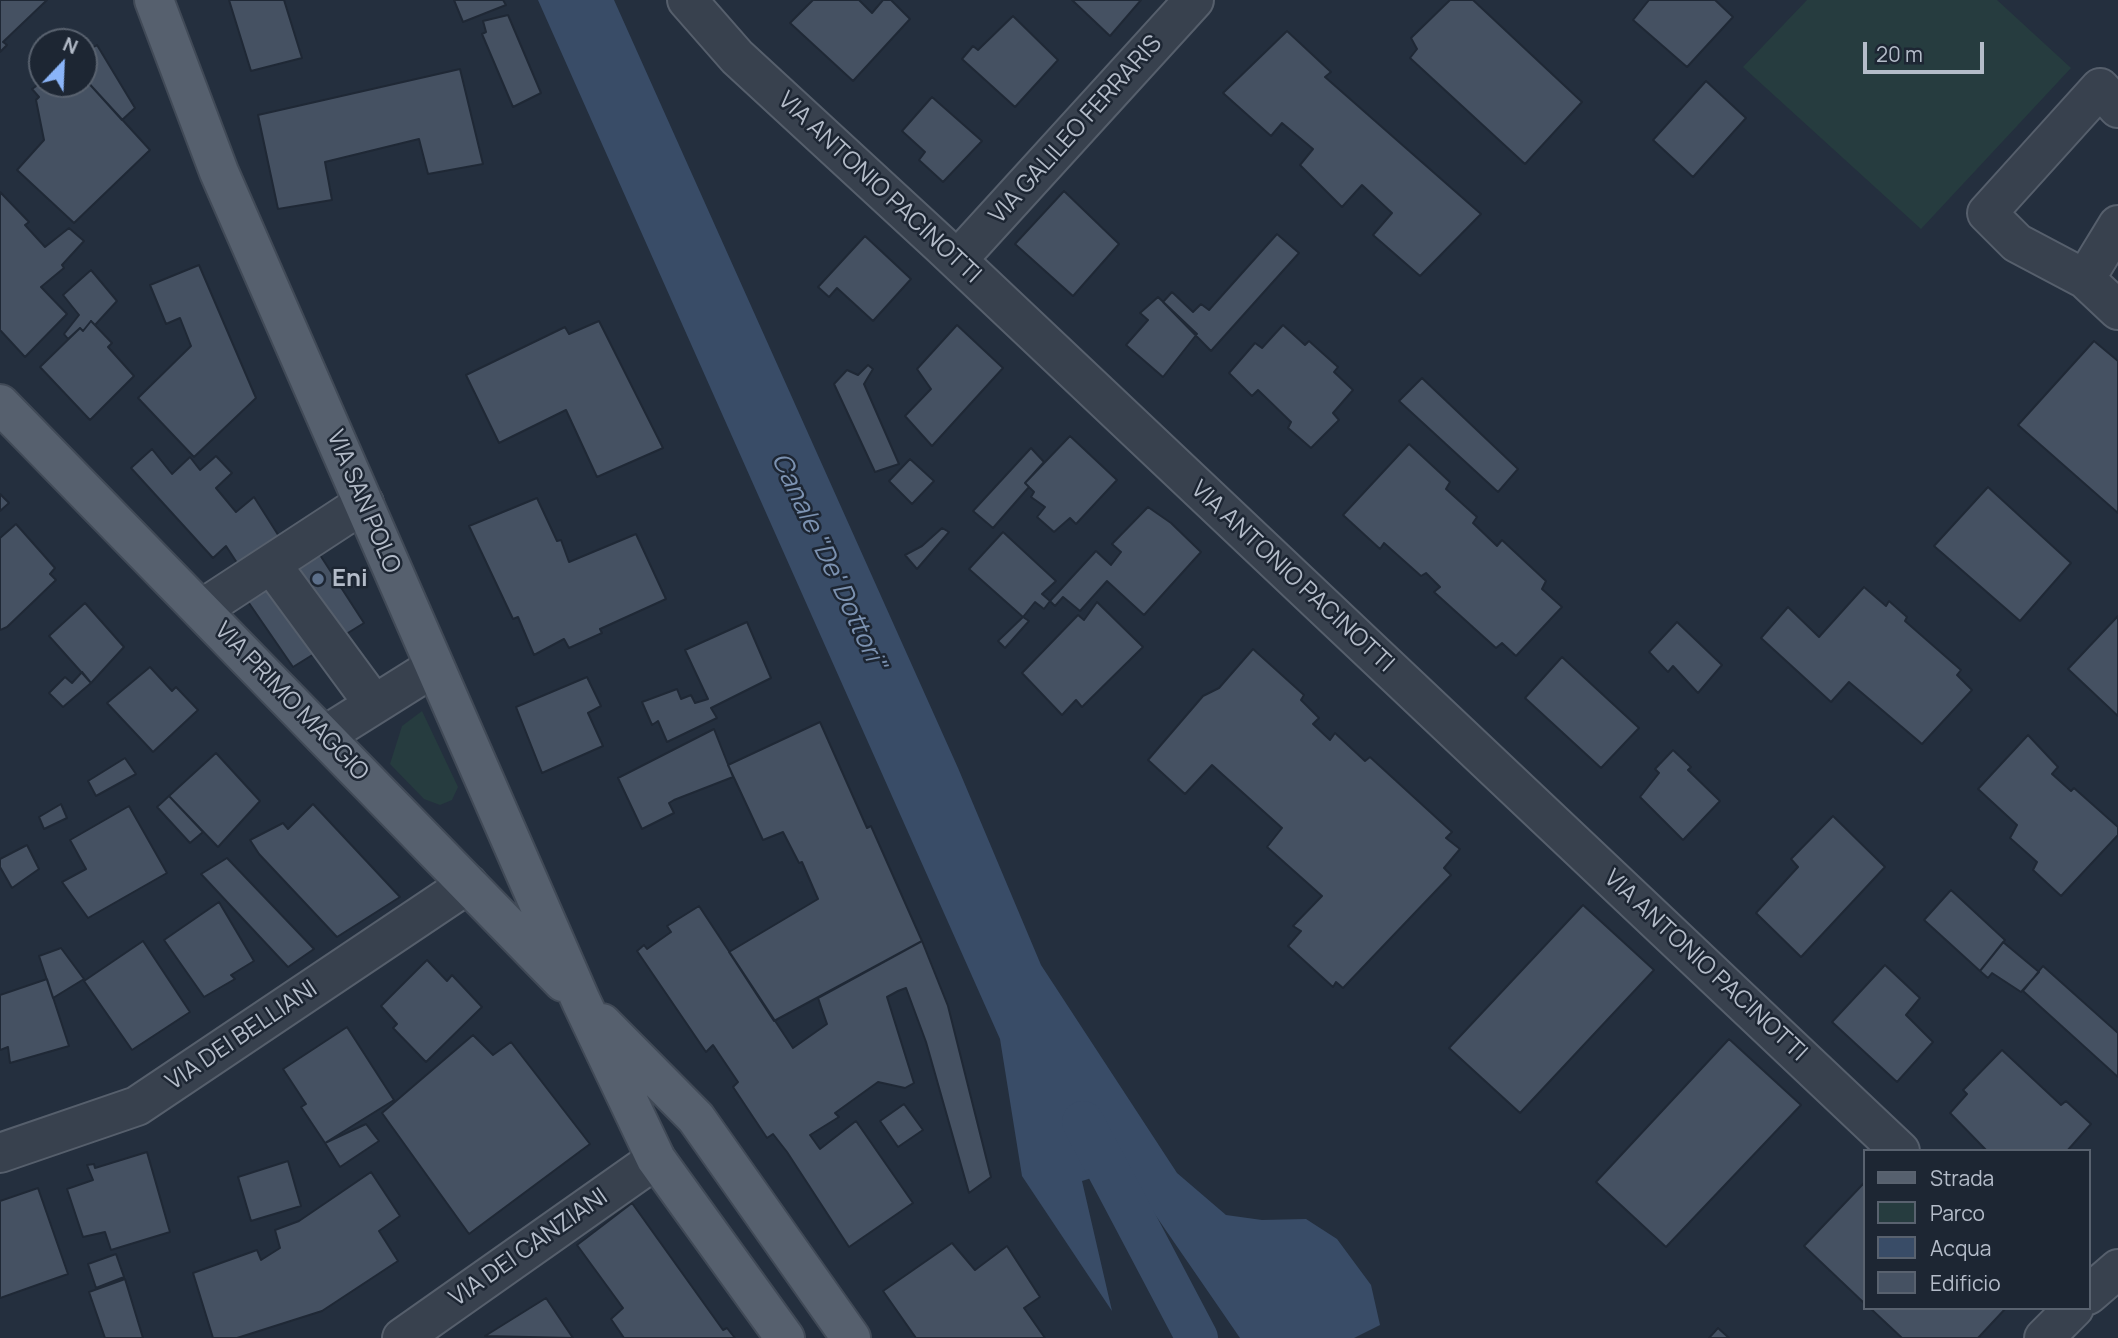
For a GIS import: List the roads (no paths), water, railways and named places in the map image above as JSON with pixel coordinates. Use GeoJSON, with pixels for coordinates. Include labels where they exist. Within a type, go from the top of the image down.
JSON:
{"type":"FeatureCollection","features":[{"type":"Feature","properties":{"kind":"main road","name":"VIA SAN POLO"},"geometry":{"type":"LineString","coordinates":[[154,0],[219,172],[581,1001],[656,1159],[785,1338]]}},
{"type":"Feature","properties":{"kind":"main road","name":"VIA PRIMO MAGGIO"},"geometry":{"type":"LineString","coordinates":[[0,404],[696,1118],[851,1338]]}},
{"type":"Feature","properties":{"kind":"street","name":"VIA ANTONIO PACINOTTI"},"geometry":{"type":"LineString","coordinates":[[687,0],[737,57],[957,260],[1898,1149]]}},
{"type":"Feature","properties":{"kind":"street","name":"VIA GALILEO FERRARIS"},"geometry":{"type":"LineString","coordinates":[[957,260],[1194,0]]}},
{"type":"Feature","properties":{"kind":"street"},"geometry":{"type":"LineString","coordinates":[[2118,108],[2100,88],[1987,213],[2017,243],[2085,279],[2118,310]]}},
{"type":"Feature","properties":{"kind":"street"},"geometry":{"type":"LineString","coordinates":[[2085,279],[2118,225]]}},
{"type":"Feature","properties":{"kind":"street"},"geometry":{"type":"LineString","coordinates":[[202,609],[364,503]]}},
{"type":"Feature","properties":{"kind":"street"},"geometry":{"type":"LineString","coordinates":[[271,564],[374,704]]}},
{"type":"Feature","properties":{"kind":"street"},"geometry":{"type":"LineString","coordinates":[[324,736],[434,667]]}},
{"type":"Feature","properties":{"kind":"street","name":"VIA DEI BELLIANI"},"geometry":{"type":"LineString","coordinates":[[0,1153],[137,1107],[468,884]]}},
{"type":"Feature","properties":{"kind":"street","name":"VIA DEI CANZIANI"},"geometry":{"type":"LineString","coordinates":[[402,1338],[656,1159]]}},
{"type":"Feature","properties":{"kind":"street"},"geometry":{"type":"LineString","coordinates":[[2090,1293],[2118,1269]]}},
{"type":"Feature","properties":{"kind":"street"},"geometry":{"type":"LineString","coordinates":[[2044,1338],[2071,1310]]}},
{"type":"Feature","properties":{"kind":"water"},"geometry":{"type":"Polygon","coordinates":[[[538,0],[614,0],[958,768],[1041,965],[1177,1173],[1226,1215],[1262,1220],[1306,1219],[1337,1239],[1371,1285],[1380,1325],[1354,1338],[1240,1338],[1123,1168],[1082,1181],[1112,1311],[1022,1176],[1000,1039],[538,0]]]}},
{"type":"Feature","properties":{"kind":"waterway","name":"Canale \"De' Dottori\""},"geometry":{"type":"LineString","coordinates":[[1083,1122],[1197,1338]]}},
{"type":"Feature","properties":{"kind":"place","name":"Eni"},"geometry":{"type":"Point","coordinates":[318,579]}}]}
